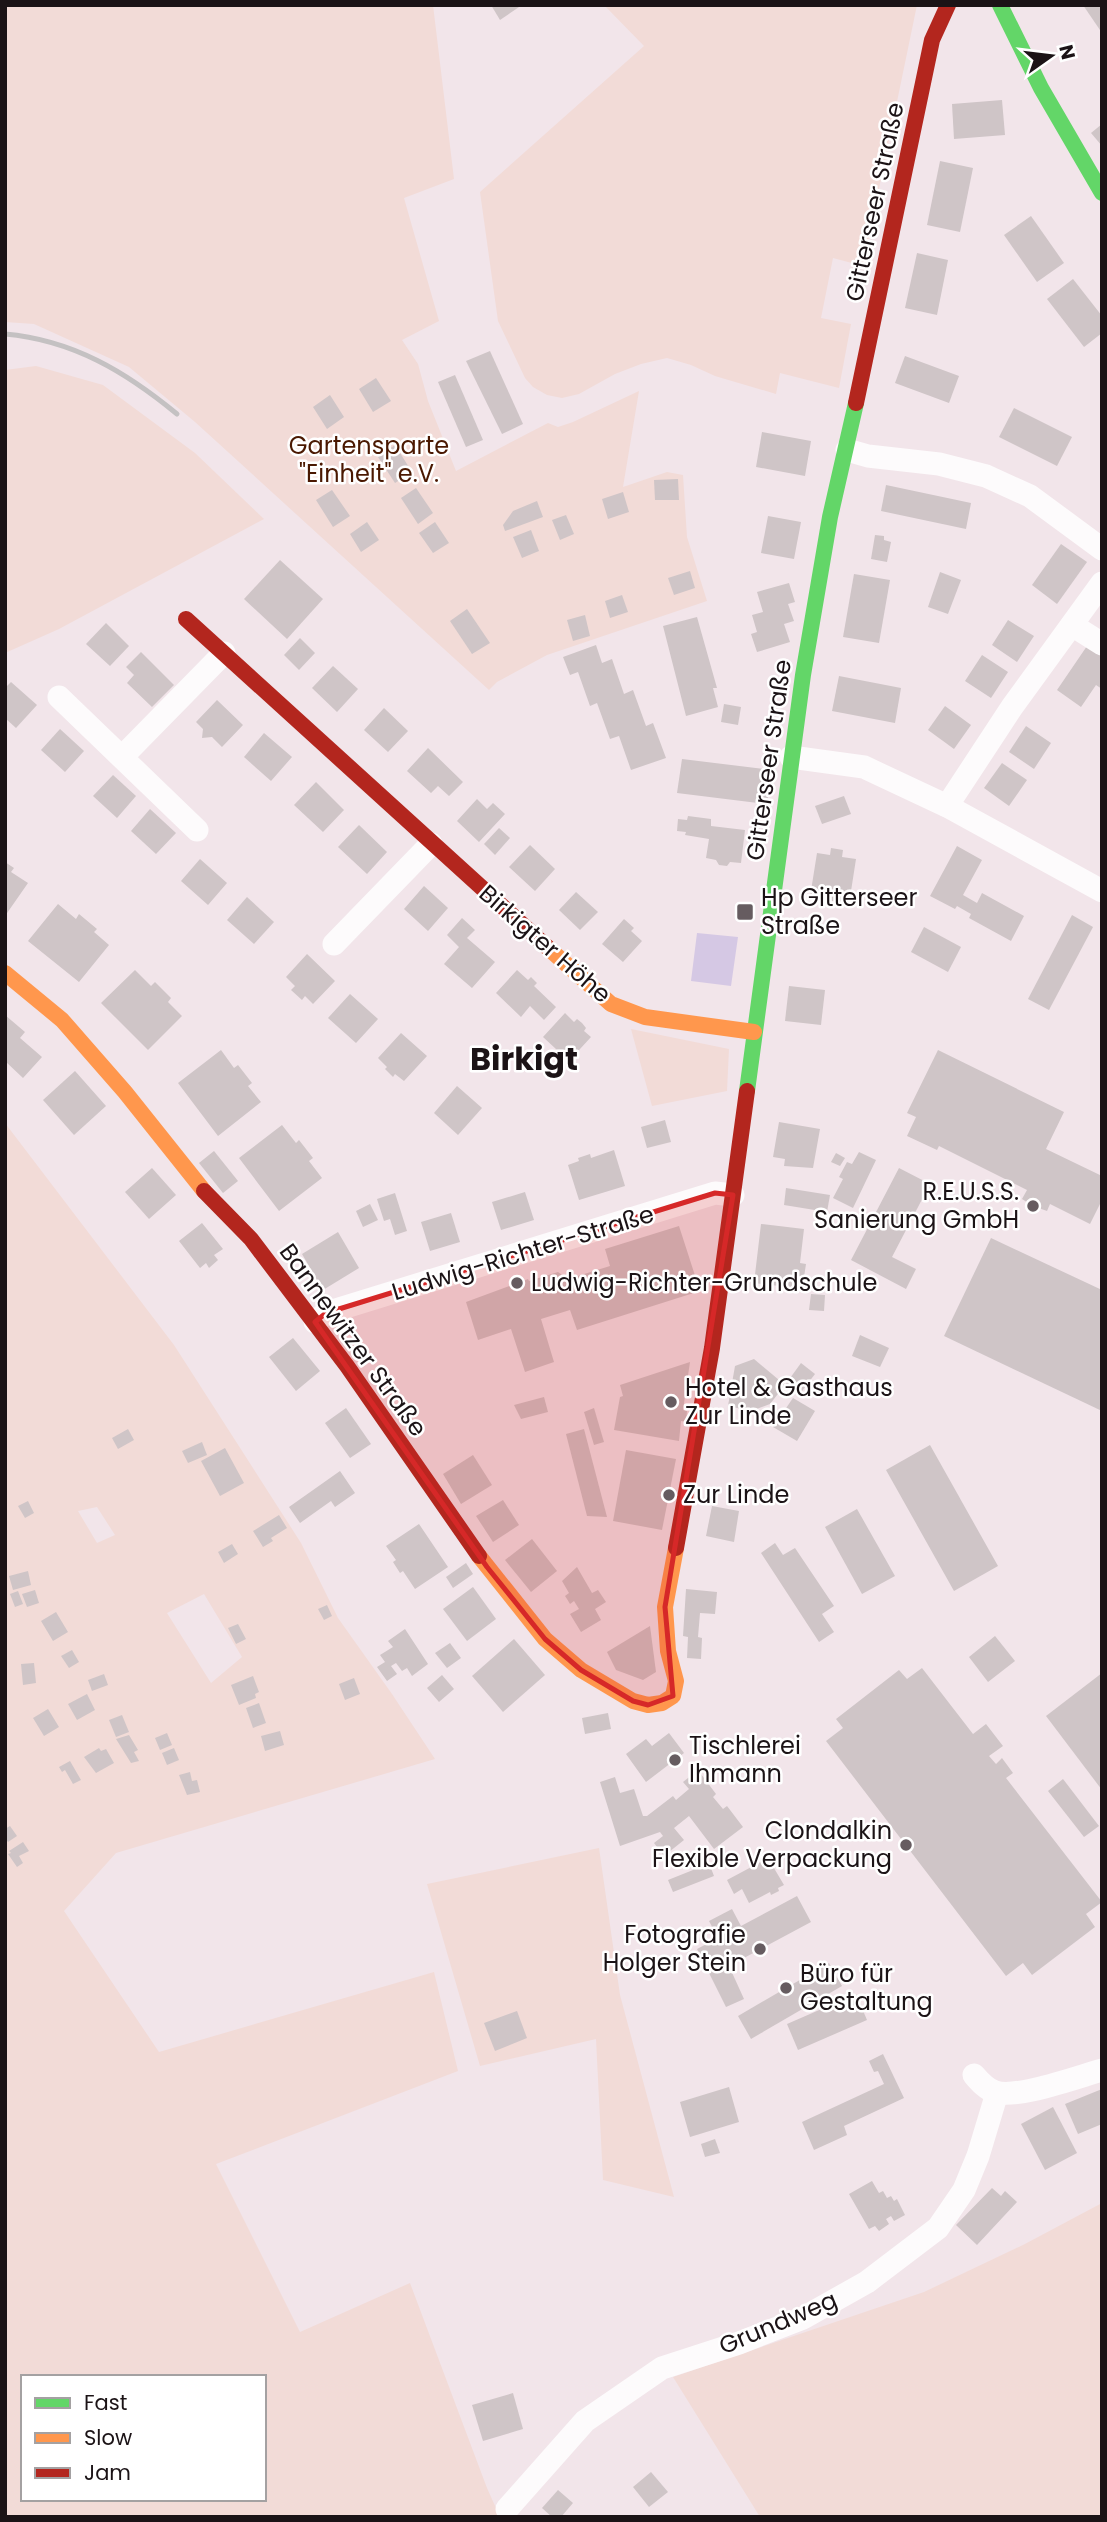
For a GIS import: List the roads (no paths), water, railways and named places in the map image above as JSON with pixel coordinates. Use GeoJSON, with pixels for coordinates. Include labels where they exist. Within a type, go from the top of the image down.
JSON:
{"type":"FeatureCollection","features":[{"type":"Feature","properties":{"kind":"street","name":"Gitterseer Straße"},"geometry":{"type":"LineString","coordinates":[[673,1696],[676,1681],[668,1651],[665,1607],[703,1404],[791,757],[825,545],[932,40],[948,5]]}},
{"type":"Feature","properties":{"kind":"street"},"geometry":{"type":"LineString","coordinates":[[1000,5],[1041,88],[1102,193]]}},
{"type":"Feature","properties":{"kind":"street"},"geometry":{"type":"LineString","coordinates":[[846,450],[868,456],[939,464],[986,476],[1030,496],[1102,549]]}},
{"type":"Feature","properties":{"kind":"street"},"geometry":{"type":"LineString","coordinates":[[947,806],[1013,707],[1102,583]]}},
{"type":"Feature","properties":{"kind":"street","name":"Birkigter Höhe"},"geometry":{"type":"LineString","coordinates":[[186,619],[431,844],[611,1004],[645,1017],[754,1032]]}},
{"type":"Feature","properties":{"kind":"street"},"geometry":{"type":"LineString","coordinates":[[1072,625],[1102,644]]}},
{"type":"Feature","properties":{"kind":"street"},"geometry":{"type":"LineString","coordinates":[[122,757],[224,653]]}},
{"type":"Feature","properties":{"kind":"street"},"geometry":{"type":"LineString","coordinates":[[59,697],[197,830]]}},
{"type":"Feature","properties":{"kind":"street"},"geometry":{"type":"LineString","coordinates":[[791,757],[863,766],[947,806],[1102,891]]}},
{"type":"Feature","properties":{"kind":"street"},"geometry":{"type":"LineString","coordinates":[[334,944],[431,844]]}},
{"type":"Feature","properties":{"kind":"street","name":"Bannewitzer Straße"},"geometry":{"type":"LineString","coordinates":[[5,973],[62,1020],[125,1092],[207,1195],[251,1239],[316,1322],[486,1567],[545,1639],[581,1670],[633,1700],[648,1705],[662,1703],[673,1696]]}},
{"type":"Feature","properties":{"kind":"street","name":"Ludwig-Richter-Straße"},"geometry":{"type":"LineString","coordinates":[[316,1322],[326,1313],[715,1193],[733,1195]]}},
{"type":"Feature","properties":{"kind":"street"},"geometry":{"type":"LineString","coordinates":[[974,2075],[980,2083],[997,2093],[1018,2094],[1102,2070]]}},
{"type":"Feature","properties":{"kind":"street","name":"Grundweg"},"geometry":{"type":"LineString","coordinates":[[507,2509],[585,2420],[662,2368],[739,2343],[803,2318],[867,2282],[938,2228],[964,2190],[978,2156],[997,2093]]}},
{"type":"Feature","properties":{"kind":"railway"},"geometry":{"type":"LineString","coordinates":[[5,334],[30,337],[76,351],[118,372],[177,414]]}},
{"type":"Feature","properties":{"kind":"place","name":"Hp Gitterseer Straße"},"geometry":{"type":"Point","coordinates":[745,912]}},
{"type":"Feature","properties":{"kind":"place","name":"R.E.U.S.S. Sanierung GmbH"},"geometry":{"type":"Point","coordinates":[1033,1206]}},
{"type":"Feature","properties":{"kind":"place","name":"Ludwig-Richter-Grundschule"},"geometry":{"type":"Point","coordinates":[517,1283]}},
{"type":"Feature","properties":{"kind":"place","name":"Hotel & Gasthaus Zur Linde"},"geometry":{"type":"Point","coordinates":[671,1402]}},
{"type":"Feature","properties":{"kind":"place","name":"Zur Linde"},"geometry":{"type":"Point","coordinates":[669,1495]}},
{"type":"Feature","properties":{"kind":"place","name":"Tischlerei Ihmann"},"geometry":{"type":"Point","coordinates":[675,1760]}},
{"type":"Feature","properties":{"kind":"place","name":"Clondalkin Flexible Verpackung"},"geometry":{"type":"Point","coordinates":[906,1845]}},
{"type":"Feature","properties":{"kind":"place","name":"Fotografie Holger Stein"},"geometry":{"type":"Point","coordinates":[760,1949]}},
{"type":"Feature","properties":{"kind":"place","name":"Büro für Gestaltung"},"geometry":{"type":"Point","coordinates":[786,1988]}},
{"type":"Feature","properties":{"kind":"district","name":"Birkigt"},"geometry":{"type":"Point","coordinates":[524,1059]}},
{"type":"Feature","properties":{"kind":"park label","name":"Gartensparte \"Einheit\" e.V."},"geometry":{"type":"Point","coordinates":[369,460]}}]}
